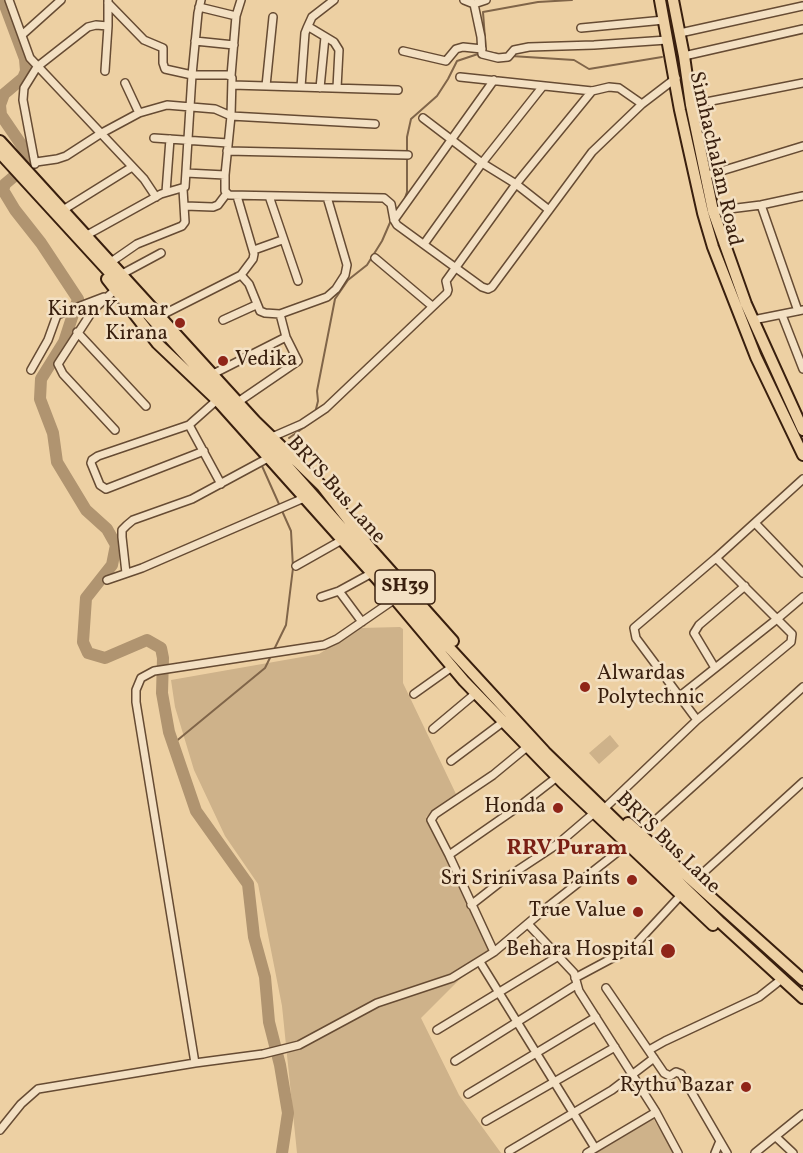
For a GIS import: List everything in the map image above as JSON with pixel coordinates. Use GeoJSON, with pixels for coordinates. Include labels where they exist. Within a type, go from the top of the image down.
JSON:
{"type":"FeatureCollection","features":[{"type":"Feature","properties":{"kind":"main road","name":"Simhachalam Road"},"geometry":{"type":"LineString","coordinates":[[660,0],[674,78],[708,212],[713,247],[756,357],[800,429],[803,455]]}},
{"type":"Feature","properties":{"kind":"main road"},"geometry":{"type":"LineString","coordinates":[[674,0],[705,176],[708,212],[800,429]]}},
{"type":"Feature","properties":{"kind":"main road","name":"SH39"},"geometry":{"type":"LineString","coordinates":[[2,153],[87,235],[238,402],[333,498],[375,554],[498,692],[608,805],[681,896],[803,1006]]}},
{"type":"Feature","properties":{"kind":"main road","name":"SH39"},"geometry":{"type":"LineString","coordinates":[[2,153],[26,177],[112,292],[157,343],[217,400],[395,599],[452,667],[527,747],[594,813],[693,882],[803,980]]}},
{"type":"Feature","properties":{"kind":"main road","name":"BRTS Bus Lane"},"geometry":{"type":"LineString","coordinates":[[26,177],[544,752],[721,923],[803,998]]}},
{"type":"Feature","properties":{"kind":"street"},"geometry":{"type":"LineString","coordinates":[[9,0],[30,58],[144,179],[156,197]]}},
{"type":"Feature","properties":{"kind":"street"},"geometry":{"type":"LineString","coordinates":[[22,35],[62,0]]}},
{"type":"Feature","properties":{"kind":"street"},"geometry":{"type":"LineString","coordinates":[[185,206],[213,207],[218,205],[227,193],[225,175],[231,116],[231,75],[236,16],[241,0]]}},
{"type":"Feature","properties":{"kind":"street"},"geometry":{"type":"LineString","coordinates":[[301,87],[304,36],[307,27],[316,13],[334,0]]}},
{"type":"Feature","properties":{"kind":"street"},"geometry":{"type":"LineString","coordinates":[[464,0],[474,4],[486,0]]}},
{"type":"Feature","properties":{"kind":"street"},"geometry":{"type":"LineString","coordinates":[[105,71],[108,2]]}},
{"type":"Feature","properties":{"kind":"street"},"geometry":{"type":"LineString","coordinates":[[108,2],[144,40],[160,46],[164,52],[165,69],[192,75],[231,75]]}},
{"type":"Feature","properties":{"kind":"street"},"geometry":{"type":"LineString","coordinates":[[87,235],[166,192],[183,189],[187,184],[192,75],[200,4],[236,16]]}},
{"type":"Feature","properties":{"kind":"street"},"geometry":{"type":"LineString","coordinates":[[474,4],[482,52]]}},
{"type":"Feature","properties":{"kind":"street"},"geometry":{"type":"LineString","coordinates":[[680,33],[803,6]]}},
{"type":"Feature","properties":{"kind":"street"},"geometry":{"type":"LineString","coordinates":[[266,86],[273,18]]}},
{"type":"Feature","properties":{"kind":"street"},"geometry":{"type":"LineString","coordinates":[[581,28],[664,20]]}},
{"type":"Feature","properties":{"kind":"street"},"geometry":{"type":"LineString","coordinates":[[26,177],[36,162],[23,95],[24,87],[37,67],[88,27],[108,26]]}},
{"type":"Feature","properties":{"kind":"street"},"geometry":{"type":"LineString","coordinates":[[307,27],[334,42],[339,50],[337,88]]}},
{"type":"Feature","properties":{"kind":"street"},"geometry":{"type":"LineString","coordinates":[[684,56],[803,30]]}},
{"type":"Feature","properties":{"kind":"street"},"geometry":{"type":"LineString","coordinates":[[320,88],[325,37]]}},
{"type":"Feature","properties":{"kind":"street"},"geometry":{"type":"LineString","coordinates":[[403,51],[446,61],[456,50],[463,47],[498,58],[508,57],[512,53],[529,47],[667,40]]}},
{"type":"Feature","properties":{"kind":"street"},"geometry":{"type":"LineString","coordinates":[[195,41],[234,45]]}},
{"type":"Feature","properties":{"kind":"street"},"geometry":{"type":"LineString","coordinates":[[227,193],[237,196],[384,198],[388,200],[393,217],[424,244],[482,287],[488,289],[492,287],[592,152],[642,104],[674,78],[687,75]]}},
{"type":"Feature","properties":{"kind":"street"},"geometry":{"type":"LineString","coordinates":[[460,77],[592,91],[609,87],[619,88],[642,104]]}},
{"type":"Feature","properties":{"kind":"street"},"geometry":{"type":"LineString","coordinates":[[393,217],[452,141],[494,80]]}},
{"type":"Feature","properties":{"kind":"street"},"geometry":{"type":"LineString","coordinates":[[125,83],[139,113]]}},
{"type":"Feature","properties":{"kind":"street"},"geometry":{"type":"LineString","coordinates":[[691,105],[803,83]]}},
{"type":"Feature","properties":{"kind":"street"},"geometry":{"type":"LineString","coordinates":[[232,85],[398,90]]}},
{"type":"Feature","properties":{"kind":"street"},"geometry":{"type":"LineString","coordinates":[[424,244],[482,163],[543,86]]}},
{"type":"Feature","properties":{"kind":"street"},"geometry":{"type":"LineString","coordinates":[[272,437],[318,413],[447,293],[446,281],[516,184],[592,91]]}},
{"type":"Feature","properties":{"kind":"street"},"geometry":{"type":"LineString","coordinates":[[36,162],[66,156],[139,113],[167,105],[215,109],[231,116],[375,124]]}},
{"type":"Feature","properties":{"kind":"street"},"geometry":{"type":"LineString","coordinates":[[423,118],[549,210]]}},
{"type":"Feature","properties":{"kind":"street"},"geometry":{"type":"LineString","coordinates":[[154,138],[189,139],[228,147],[408,155]]}},
{"type":"Feature","properties":{"kind":"street"},"geometry":{"type":"LineString","coordinates":[[166,192],[170,139]]}},
{"type":"Feature","properties":{"kind":"street"},"geometry":{"type":"LineString","coordinates":[[705,176],[803,146]]}},
{"type":"Feature","properties":{"kind":"street"},"geometry":{"type":"LineString","coordinates":[[63,210],[132,167]]}},
{"type":"Feature","properties":{"kind":"street"},"geometry":{"type":"LineString","coordinates":[[186,173],[225,175]]}},
{"type":"Feature","properties":{"kind":"street"},"geometry":{"type":"LineString","coordinates":[[111,262],[137,244],[182,226],[185,222],[183,189]]}},
{"type":"Feature","properties":{"kind":"street"},"geometry":{"type":"LineString","coordinates":[[160,316],[240,275],[253,259],[254,250],[237,196]]}},
{"type":"Feature","properties":{"kind":"street"},"geometry":{"type":"LineString","coordinates":[[269,196],[298,281]]}},
{"type":"Feature","properties":{"kind":"street"},"geometry":{"type":"LineString","coordinates":[[708,212],[761,205],[803,196]]}},
{"type":"Feature","properties":{"kind":"street"},"geometry":{"type":"LineString","coordinates":[[240,275],[249,284],[256,305],[265,313],[280,315],[327,297],[336,289],[345,275],[347,265],[327,197]]}},
{"type":"Feature","properties":{"kind":"street"},"geometry":{"type":"LineString","coordinates":[[753,320],[800,310],[761,205]]}},
{"type":"Feature","properties":{"kind":"street"},"geometry":{"type":"LineString","coordinates":[[254,250],[282,240]]}},
{"type":"Feature","properties":{"kind":"street"},"geometry":{"type":"LineString","coordinates":[[122,274],[161,253]]}},
{"type":"Feature","properties":{"kind":"street"},"geometry":{"type":"LineString","coordinates":[[375,258],[432,306]]}},
{"type":"Feature","properties":{"kind":"street"},"geometry":{"type":"LineString","coordinates":[[32,370],[59,313],[112,292]]}},
{"type":"Feature","properties":{"kind":"street"},"geometry":{"type":"LineString","coordinates":[[112,292],[93,309],[60,359],[59,369],[115,430]]}},
{"type":"Feature","properties":{"kind":"street"},"geometry":{"type":"LineString","coordinates":[[223,320],[256,305]]}},
{"type":"Feature","properties":{"kind":"street"},"geometry":{"type":"LineString","coordinates":[[238,402],[298,361],[286,338],[280,315]]}},
{"type":"Feature","properties":{"kind":"street"},"geometry":{"type":"LineString","coordinates":[[782,315],[803,369]]}},
{"type":"Feature","properties":{"kind":"street"},"geometry":{"type":"LineString","coordinates":[[77,333],[146,406]]}},
{"type":"Feature","properties":{"kind":"street"},"geometry":{"type":"LineString","coordinates":[[213,374],[286,338]]}},
{"type":"Feature","properties":{"kind":"street"},"geometry":{"type":"LineString","coordinates":[[204,451],[106,489],[100,484],[92,463],[94,457],[189,425],[217,400]]}},
{"type":"Feature","properties":{"kind":"street"},"geometry":{"type":"LineString","coordinates":[[189,425],[221,484]]}},
{"type":"Feature","properties":{"kind":"street"},"geometry":{"type":"LineString","coordinates":[[126,573],[122,530],[133,520],[192,499],[268,458]]}},
{"type":"Feature","properties":{"kind":"street"},"geometry":{"type":"LineString","coordinates":[[697,720],[636,638],[634,628],[803,479]]}},
{"type":"Feature","properties":{"kind":"street"},"geometry":{"type":"LineString","coordinates":[[107,580],[304,498]]}},
{"type":"Feature","properties":{"kind":"street"},"geometry":{"type":"LineString","coordinates":[[755,523],[803,573]]}},
{"type":"Feature","properties":{"kind":"street"},"geometry":{"type":"LineString","coordinates":[[296,566],[342,540]]}},
{"type":"Feature","properties":{"kind":"street"},"geometry":{"type":"LineString","coordinates":[[608,805],[697,720],[791,642],[792,634],[716,558]]}},
{"type":"Feature","properties":{"kind":"street"},"geometry":{"type":"LineString","coordinates":[[321,597],[339,591],[372,573]]}},
{"type":"Feature","properties":{"kind":"street"},"geometry":{"type":"LineString","coordinates":[[715,668],[694,637],[695,630],[745,586]]}},
{"type":"Feature","properties":{"kind":"street"},"geometry":{"type":"LineString","coordinates":[[339,591],[362,622]]}},
{"type":"Feature","properties":{"kind":"street"},"geometry":{"type":"LineString","coordinates":[[680,696],[803,597]]}},
{"type":"Feature","properties":{"kind":"street"},"geometry":{"type":"LineString","coordinates":[[195,1063],[136,702],[136,690],[141,678],[154,671],[324,645],[395,599]]}},
{"type":"Feature","properties":{"kind":"street"},"geometry":{"type":"LineString","coordinates":[[414,694],[452,667]]}},
{"type":"Feature","properties":{"kind":"street"},"geometry":{"type":"LineString","coordinates":[[0,1130],[21,1104],[38,1089],[263,1054],[299,1045],[377,1003],[452,978],[494,952],[634,839],[803,687]]}},
{"type":"Feature","properties":{"kind":"street"},"geometry":{"type":"LineString","coordinates":[[433,729],[476,693]]}},
{"type":"Feature","properties":{"kind":"street"},"geometry":{"type":"LineString","coordinates":[[451,760],[503,722]]}},
{"type":"Feature","properties":{"kind":"street"},"geometry":{"type":"LineString","coordinates":[[494,952],[449,855],[432,825],[432,817],[493,775],[527,747]]}},
{"type":"Feature","properties":{"kind":"street"},"geometry":{"type":"LineString","coordinates":[[449,855],[521,806],[557,777]]}},
{"type":"Feature","properties":{"kind":"street"},"geometry":{"type":"LineString","coordinates":[[693,882],[803,782]]}},
{"type":"Feature","properties":{"kind":"street"},"geometry":{"type":"LineString","coordinates":[[471,904],[559,843],[594,813]]}},
{"type":"Feature","properties":{"kind":"street"},"geometry":{"type":"LineString","coordinates":[[455,1060],[518,1023],[575,982],[633,947],[681,896]]}},
{"type":"Feature","properties":{"kind":"street"},"geometry":{"type":"LineString","coordinates":[[528,924],[557,957],[572,970],[575,982],[656,1112],[678,1153]]}},
{"type":"Feature","properties":{"kind":"street"},"geometry":{"type":"LineString","coordinates":[[437,1030],[557,957]]}},
{"type":"Feature","properties":{"kind":"street"},"geometry":{"type":"LineString","coordinates":[[480,962],[596,1148]]}},
{"type":"Feature","properties":{"kind":"street"},"geometry":{"type":"LineString","coordinates":[[649,1050],[759,998],[778,982]]}},
{"type":"Feature","properties":{"kind":"street"},"geometry":{"type":"LineString","coordinates":[[606,988],[667,1075],[676,1072],[681,1074],[727,1153]]}},
{"type":"Feature","properties":{"kind":"street"},"geometry":{"type":"LineString","coordinates":[[468,1094],[596,1017]]}},
{"type":"Feature","properties":{"kind":"street"},"geometry":{"type":"LineString","coordinates":[[486,1121],[615,1047]]}},
{"type":"Feature","properties":{"kind":"street"},"geometry":{"type":"LineString","coordinates":[[509,1151],[612,1090],[654,1058]]}},
{"type":"Feature","properties":{"kind":"street"},"geometry":{"type":"LineString","coordinates":[[587,1153],[656,1112]]}},
{"type":"Feature","properties":{"kind":"street"},"geometry":{"type":"LineString","coordinates":[[755,1153],[803,1114]]}},
{"type":"Feature","properties":{"kind":"street"},"geometry":{"type":"LineString","coordinates":[[776,1137],[793,1153]]}},
{"type":"Feature","properties":{"kind":"street"},"geometry":{"type":"LineString","coordinates":[[715,1153],[720,1141]]}},
{"type":"Feature","properties":{"kind":"shaded area"},"geometry":{"type":"Polygon","coordinates":[[[400,627],[403,629],[403,683],[456,794],[426,817],[489,950],[421,1018],[459,1095],[501,1153],[297,1153],[282,1006],[258,884],[225,836],[194,770],[175,707],[171,680],[319,654],[360,628],[400,627]]]}},
{"type":"Feature","properties":{"kind":"shaded area"},"geometry":{"type":"Polygon","coordinates":[[[610,735],[619,746],[599,764],[589,753],[610,735]]]}},
{"type":"Feature","properties":{"kind":"shaded area"},"geometry":{"type":"Polygon","coordinates":[[[653,1118],[674,1153],[595,1153],[653,1118]]]}},
{"type":"Feature","properties":{"kind":"waterway"},"geometry":{"type":"LineString","coordinates":[[3,0],[25,59],[26,71],[23,78],[4,94],[0,105],[1,115],[31,162],[5,184],[3,190],[78,299],[64,342],[41,379],[40,399],[53,433],[57,462],[86,510],[107,529],[116,545],[112,565],[86,598],[83,642],[88,653],[105,658],[147,640],[161,648],[162,693],[169,732],[196,811],[248,884],[254,937],[265,977],[269,1022],[280,1065],[288,1113],[282,1153]]}},
{"type":"Feature","properties":{"kind":"waterway"},"geometry":{"type":"LineString","coordinates":[[486,52],[483,12],[538,2],[572,0]]}},
{"type":"Feature","properties":{"kind":"waterway"},"geometry":{"type":"LineString","coordinates":[[487,52],[505,55]]}},
{"type":"Feature","properties":{"kind":"waterway"},"geometry":{"type":"LineString","coordinates":[[404,201],[407,192],[407,137],[411,119],[437,96],[457,61],[481,53]]}},
{"type":"Feature","properties":{"kind":"waterway"},"geometry":{"type":"LineString","coordinates":[[511,56],[574,60],[589,69],[662,57]]}},
{"type":"Feature","properties":{"kind":"waterway"},"geometry":{"type":"LineString","coordinates":[[315,413],[318,401],[317,391],[335,299],[348,280],[367,265],[382,241],[392,218]]}},
{"type":"Feature","properties":{"kind":"waterway"},"geometry":{"type":"LineString","coordinates":[[289,438],[314,418]]}},
{"type":"Feature","properties":{"kind":"waterway"},"geometry":{"type":"LineString","coordinates":[[174,743],[265,668],[286,625],[293,568],[291,531],[262,466]]}},
{"type":"Feature","properties":{"kind":"place","name":"Kiran Kumar Kirana"},"geometry":{"type":"Point","coordinates":[180,323]}},
{"type":"Feature","properties":{"kind":"place","name":"Vedika"},"geometry":{"type":"Point","coordinates":[223,361]}},
{"type":"Feature","properties":{"kind":"place","name":"Alwardas Polytechnic"},"geometry":{"type":"Point","coordinates":[585,687]}},
{"type":"Feature","properties":{"kind":"place","name":"Honda"},"geometry":{"type":"Point","coordinates":[558,808]}},
{"type":"Feature","properties":{"kind":"place","name":"Sri Srinivasa Paints"},"geometry":{"type":"Point","coordinates":[632,880]}},
{"type":"Feature","properties":{"kind":"place","name":"True Value"},"geometry":{"type":"Point","coordinates":[638,912]}},
{"type":"Feature","properties":{"kind":"place","name":"Behara Hospital"},"geometry":{"type":"Point","coordinates":[668,951]}},
{"type":"Feature","properties":{"kind":"place","name":"Rythu Bazar"},"geometry":{"type":"Point","coordinates":[746,1087]}},
{"type":"Feature","properties":{"kind":"district","name":"RRV Puram"},"geometry":{"type":"Point","coordinates":[567,850]}}]}
